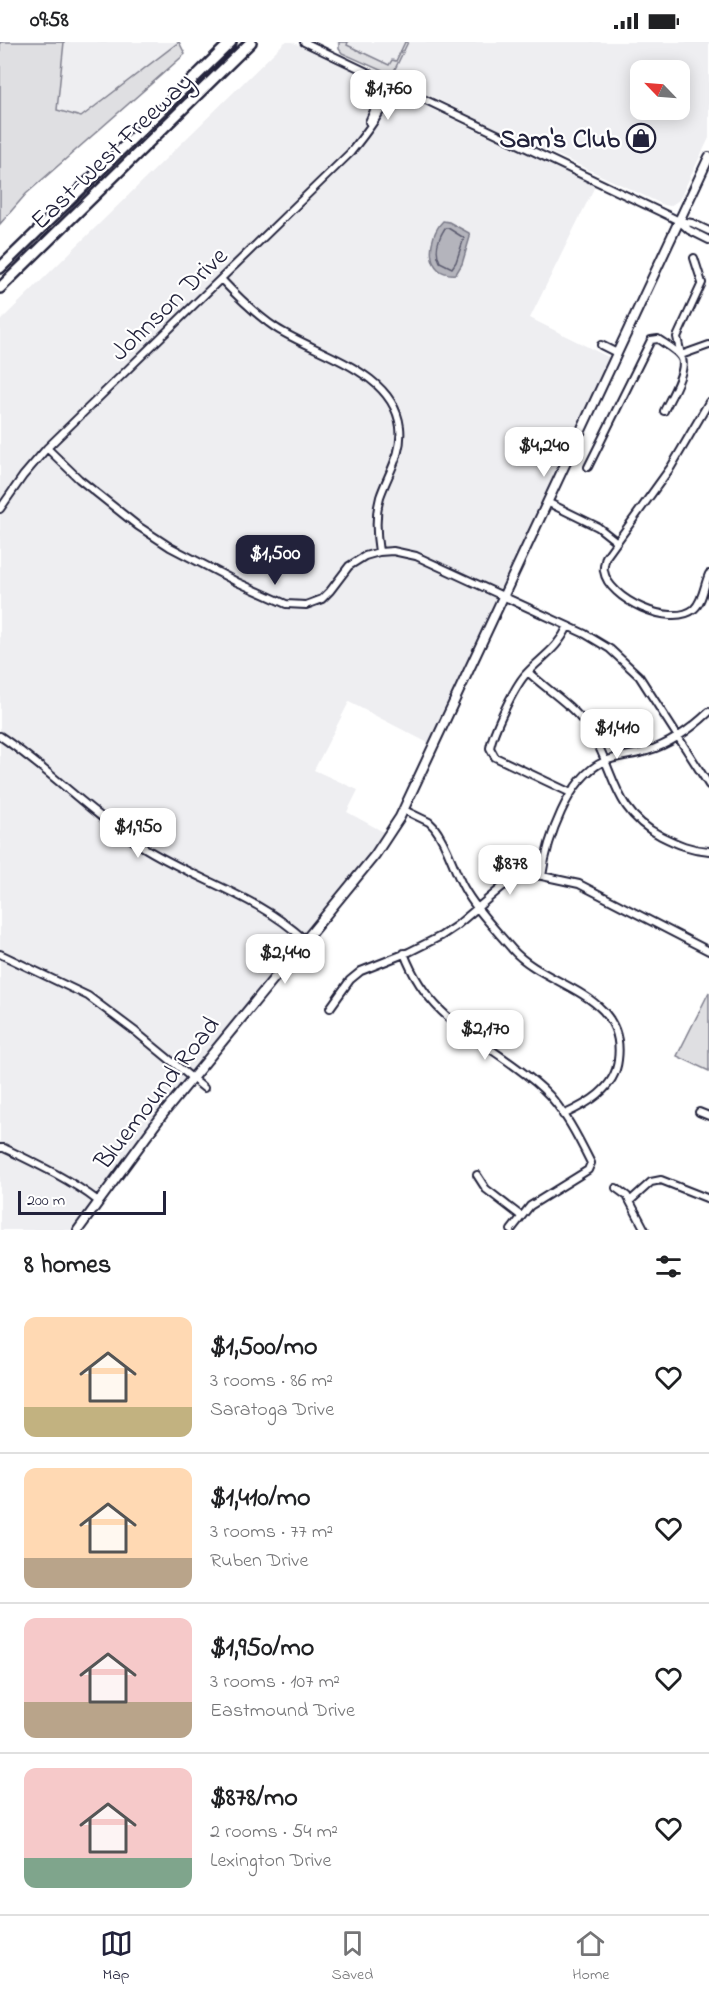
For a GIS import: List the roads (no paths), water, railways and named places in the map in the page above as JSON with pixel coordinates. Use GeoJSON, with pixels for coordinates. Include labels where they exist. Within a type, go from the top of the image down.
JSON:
{"type":"FeatureCollection","features":[{"type":"Feature","properties":{"kind":"highway","name":"East-West Freeway"},"geometry":{"type":"LineString","coordinates":[[0,268],[231,42]]}},
{"type":"Feature","properties":{"kind":"highway","name":"East-West Freeway"},"geometry":{"type":"LineString","coordinates":[[0,288],[251,42]]}},
{"type":"Feature","properties":{"kind":"main road","name":"Bluemound Road"},"geometry":{"type":"LineString","coordinates":[[78,1230],[192,1078],[382,845],[404,810],[709,157]]}},
{"type":"Feature","properties":{"kind":"street"},"geometry":{"type":"LineString","coordinates":[[304,42],[679,221],[692,223],[709,231]]}},
{"type":"Feature","properties":{"kind":"street","name":"Johnson Drive"},"geometry":{"type":"LineString","coordinates":[[0,509],[23,476],[47,448],[339,164],[368,128],[380,97],[393,84]]}},
{"type":"Feature","properties":{"kind":"street"},"geometry":{"type":"LineString","coordinates":[[679,221],[689,231],[709,240]]}},
{"type":"Feature","properties":{"kind":"street"},"geometry":{"type":"LineString","coordinates":[[664,411],[681,375],[684,363],[677,336],[702,283],[694,258]]}},
{"type":"Feature","properties":{"kind":"street"},"geometry":{"type":"LineString","coordinates":[[221,279],[246,305],[274,327],[367,376],[380,386],[391,401],[399,422],[400,443],[396,463],[383,489],[377,509],[376,533],[379,552]]}},
{"type":"Feature","properties":{"kind":"street"},"geometry":{"type":"LineString","coordinates":[[588,467],[651,340],[658,339],[681,356]]}},
{"type":"Feature","properties":{"kind":"street"},"geometry":{"type":"LineString","coordinates":[[601,345],[617,353]]}},
{"type":"Feature","properties":{"kind":"street"},"geometry":{"type":"LineString","coordinates":[[681,356],[709,345]]}},
{"type":"Feature","properties":{"kind":"street"},"geometry":{"type":"LineString","coordinates":[[709,402],[671,467],[606,557],[603,571],[609,583],[630,603],[645,610],[666,615],[682,614],[693,609],[699,602],[709,574]]}},
{"type":"Feature","properties":{"kind":"street"},"geometry":{"type":"LineString","coordinates":[[47,448],[79,479],[138,526],[170,547],[237,582],[286,604],[306,605],[322,598],[349,566],[365,556],[379,552],[398,551],[416,556],[598,641],[632,668],[709,784]]}},
{"type":"Feature","properties":{"kind":"street"},"geometry":{"type":"LineString","coordinates":[[547,502],[598,527],[617,542]]}},
{"type":"Feature","properties":{"kind":"street"},"geometry":{"type":"LineString","coordinates":[[568,626],[558,644],[528,672],[515,690],[491,743],[490,751],[495,758],[571,794]]}},
{"type":"Feature","properties":{"kind":"street"},"geometry":{"type":"LineString","coordinates":[[528,672],[581,718],[590,731],[623,802],[631,813],[644,825],[677,844],[709,851]]}},
{"type":"Feature","properties":{"kind":"street"},"geometry":{"type":"LineString","coordinates":[[542,876],[548,844],[571,794],[584,775],[604,761],[650,751],[678,736],[709,712]]}},
{"type":"Feature","properties":{"kind":"street"},"geometry":{"type":"LineString","coordinates":[[0,736],[121,833],[163,859],[259,906],[305,940]]}},
{"type":"Feature","properties":{"kind":"street"},"geometry":{"type":"LineString","coordinates":[[404,810],[429,822],[438,832],[463,887],[520,958],[594,1001],[606,1013],[614,1028],[619,1052],[617,1068],[612,1079],[595,1096],[563,1115]]}},
{"type":"Feature","properties":{"kind":"street"},"geometry":{"type":"LineString","coordinates":[[330,1008],[355,974],[441,936],[502,887],[514,879],[531,875],[579,884],[709,951]]}},
{"type":"Feature","properties":{"kind":"street"},"geometry":{"type":"LineString","coordinates":[[404,953],[413,974],[446,1018],[536,1083],[551,1097],[591,1162],[590,1168],[537,1201],[521,1216],[511,1230]]}},
{"type":"Feature","properties":{"kind":"street"},"geometry":{"type":"LineString","coordinates":[[0,954],[88,996],[204,1088]]}},
{"type":"Feature","properties":{"kind":"street"},"geometry":{"type":"LineString","coordinates":[[699,1112],[709,1116]]}},
{"type":"Feature","properties":{"kind":"street"},"geometry":{"type":"LineString","coordinates":[[1,1146],[58,1174],[98,1201]]}},
{"type":"Feature","properties":{"kind":"street"},"geometry":{"type":"LineString","coordinates":[[477,1176],[486,1189],[521,1216]]}},
{"type":"Feature","properties":{"kind":"street"},"geometry":{"type":"LineString","coordinates":[[630,1201],[651,1182],[661,1180],[709,1200]]}},
{"type":"Feature","properties":{"kind":"street"},"geometry":{"type":"LineString","coordinates":[[616,1188],[630,1201],[645,1230]]}},
{"type":"Feature","properties":{"kind":"water"},"geometry":{"type":"Polygon","coordinates":[[[443,221],[469,233],[470,237],[462,264],[456,274],[438,269],[432,255],[434,236],[443,221]]]}},
{"type":"Feature","properties":{"kind":"place","name":"Sam's Club"},"geometry":{"type":"Point","coordinates":[641,138]}}]}
